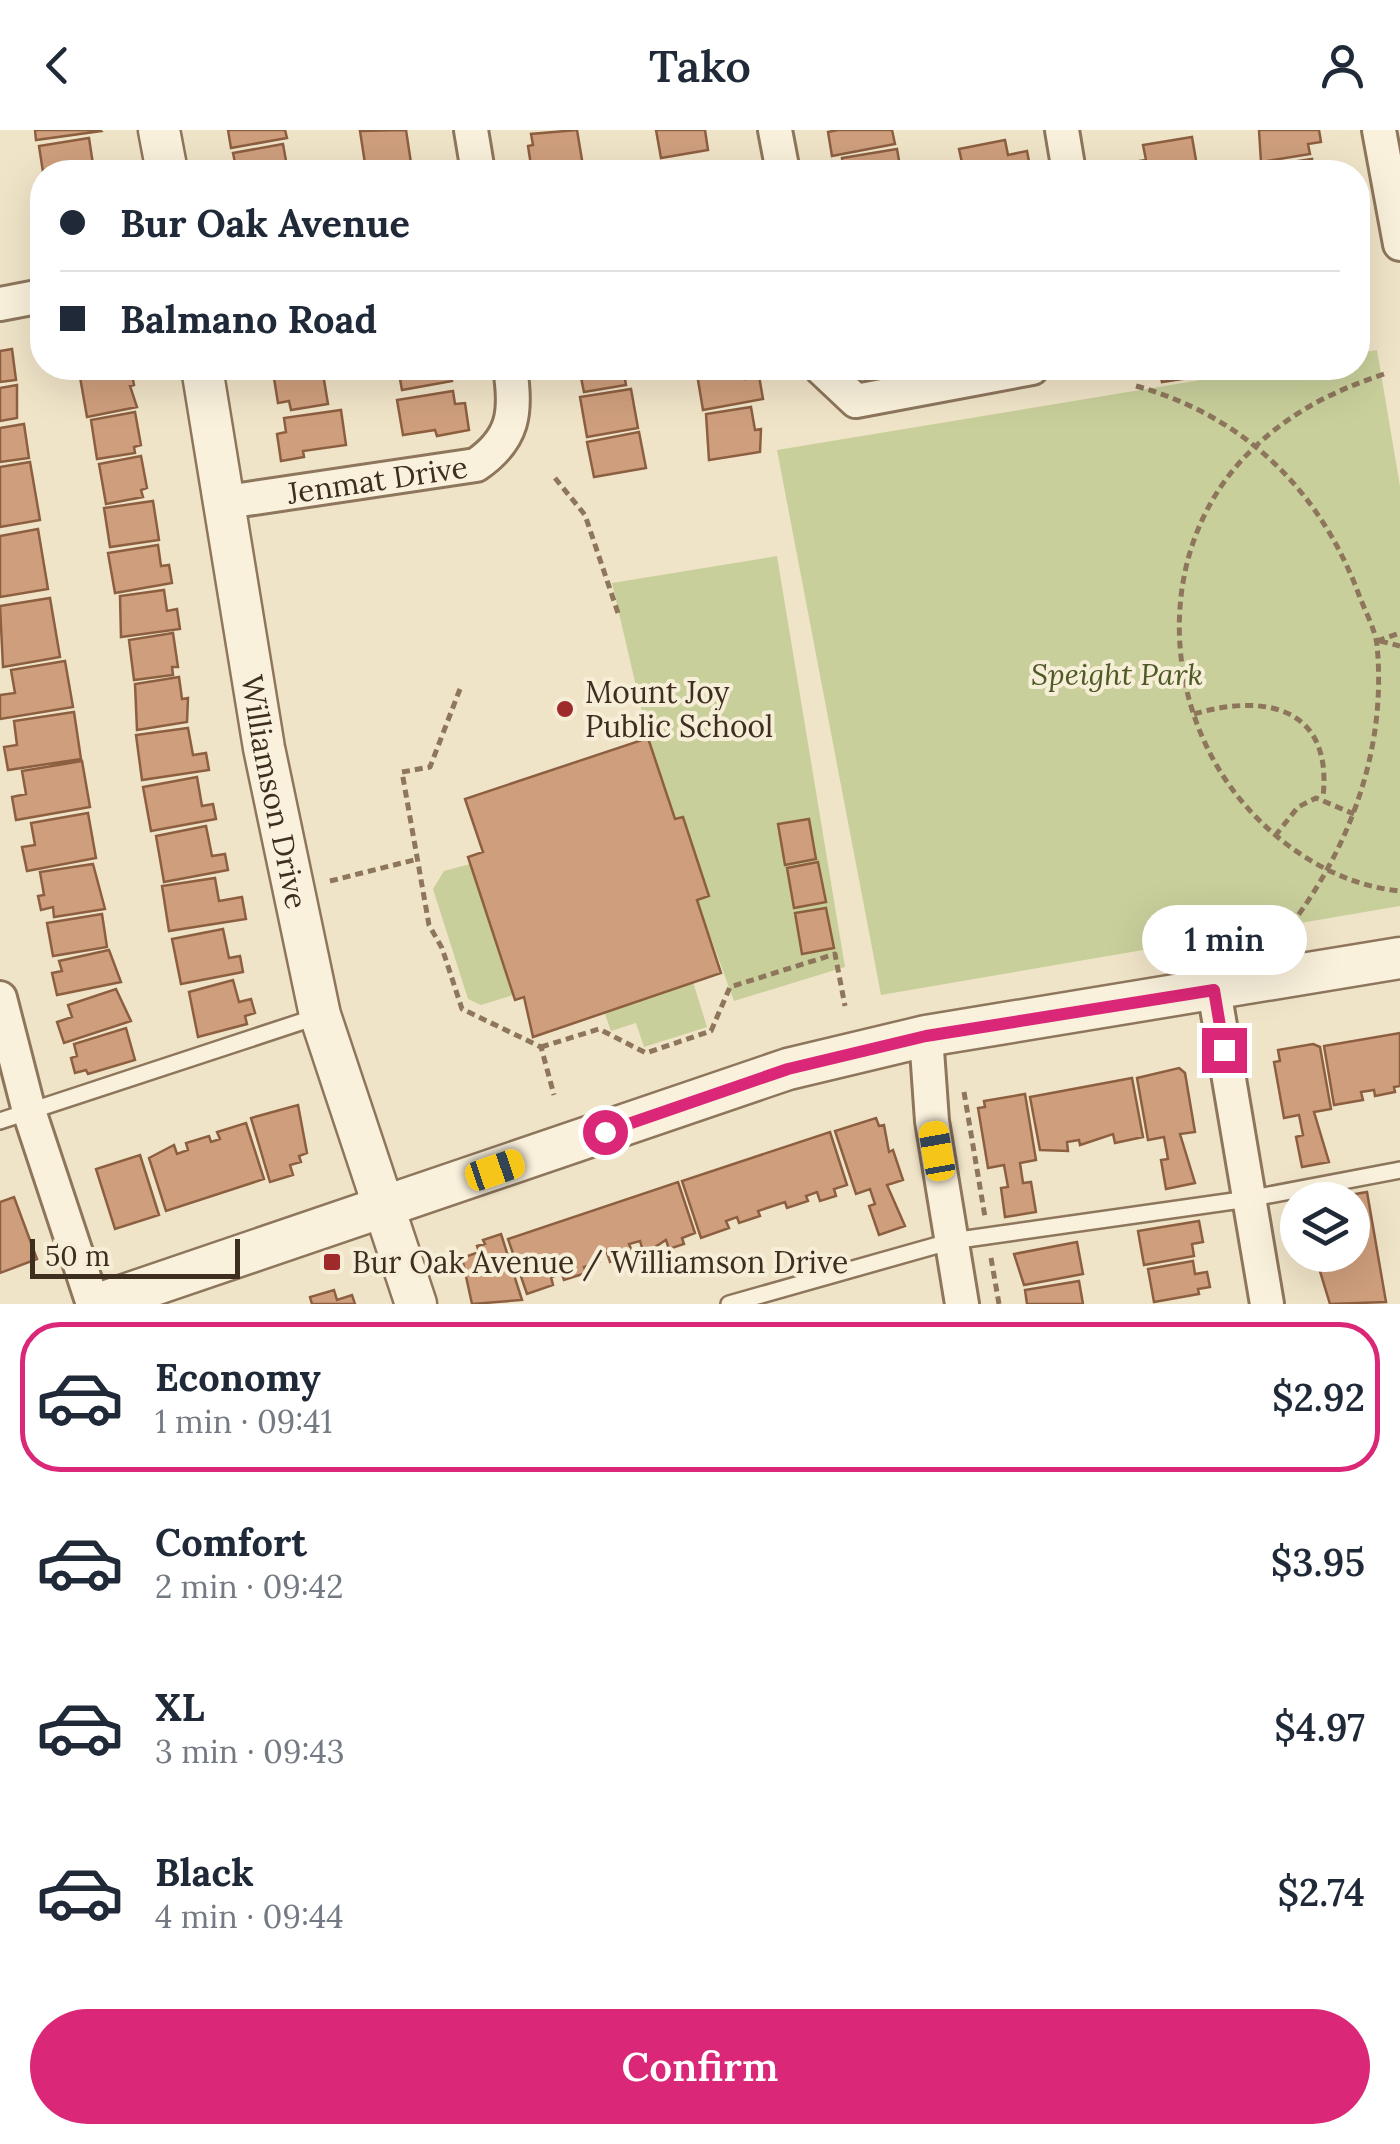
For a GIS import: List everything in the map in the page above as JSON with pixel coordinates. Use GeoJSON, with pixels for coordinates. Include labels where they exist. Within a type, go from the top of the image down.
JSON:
{"type":"FeatureCollection","features":[{"type":"Feature","properties":{"kind":"street"},"geometry":{"type":"LineString","coordinates":[[159,130],[164,160]]}},
{"type":"Feature","properties":{"kind":"street"},"geometry":{"type":"LineString","coordinates":[[471,130],[476,160]]}},
{"type":"Feature","properties":{"kind":"street"},"geometry":{"type":"LineString","coordinates":[[775,130],[781,160]]}},
{"type":"Feature","properties":{"kind":"street"},"geometry":{"type":"LineString","coordinates":[[1062,130],[1067,160]]}},
{"type":"Feature","properties":{"kind":"street"},"geometry":{"type":"LineString","coordinates":[[1379,130],[1400,240]]}},
{"type":"Feature","properties":{"kind":"street"},"geometry":{"type":"LineString","coordinates":[[0,304],[30,298]]}},
{"type":"Feature","properties":{"kind":"street","name":"Williamson Drive"},"geometry":{"type":"LineString","coordinates":[[204,380],[228,502],[264,748],[320,1016],[416,1304]]}},
{"type":"Feature","properties":{"kind":"street","name":"Jenmat Drive"},"geometry":{"type":"LineString","coordinates":[[228,502],[476,465],[496,451],[513,428],[511,380]]}},
{"type":"Feature","properties":{"kind":"street"},"geometry":{"type":"LineString","coordinates":[[834,380],[856,401],[968,380]]}},
{"type":"Feature","properties":{"kind":"street"},"geometry":{"type":"LineString","coordinates":[[0,998],[15,1116],[95,1304],[788,1069],[926,1036],[1400,958]]}},
{"type":"Feature","properties":{"kind":"street"},"geometry":{"type":"LineString","coordinates":[[1214,990],[1267,1304]]}},
{"type":"Feature","properties":{"kind":"street"},"geometry":{"type":"LineString","coordinates":[[926,1036],[932,1121],[962,1304]]}},
{"type":"Feature","properties":{"kind":"lane"},"geometry":{"type":"LineString","coordinates":[[15,1116],[320,1016]]}},
{"type":"Feature","properties":{"kind":"lane"},"geometry":{"type":"LineString","coordinates":[[729,1304],[952,1240],[1248,1199],[1400,1170]]}},
{"type":"Feature","properties":{"kind":"path"},"geometry":{"type":"LineString","coordinates":[[1370,379],[1384,374]]}},
{"type":"Feature","properties":{"kind":"path"},"geometry":{"type":"LineString","coordinates":[[1369,380],[1317,400],[1256,445],[1210,508],[1198,530],[1185,574],[1179,642],[1194,714],[1205,748],[1224,782],[1275,836],[1330,870],[1366,886],[1400,891]]}},
{"type":"Feature","properties":{"kind":"path"},"geometry":{"type":"LineString","coordinates":[[1136,386],[1195,406],[1256,445],[1308,497],[1328,525],[1377,641],[1375,732],[1354,814],[1330,870],[1288,929]]}},
{"type":"Feature","properties":{"kind":"path"},"geometry":{"type":"LineString","coordinates":[[555,478],[584,515],[620,616]]}},
{"type":"Feature","properties":{"kind":"path"},"geometry":{"type":"LineString","coordinates":[[1377,641],[1400,634]]}},
{"type":"Feature","properties":{"kind":"path"},"geometry":{"type":"LineString","coordinates":[[1377,641],[1400,646]]}},
{"type":"Feature","properties":{"kind":"path"},"geometry":{"type":"LineString","coordinates":[[460,688],[430,767],[402,772],[429,925],[442,948],[462,1009],[541,1047],[599,1029],[646,1053],[711,1031],[730,986],[835,954],[845,1006]]}},
{"type":"Feature","properties":{"kind":"path"},"geometry":{"type":"LineString","coordinates":[[1194,714],[1250,703],[1291,714],[1309,728],[1318,746],[1325,780],[1323,797]]}},
{"type":"Feature","properties":{"kind":"path"},"geometry":{"type":"LineString","coordinates":[[1323,797],[1354,814]]}},
{"type":"Feature","properties":{"kind":"path"},"geometry":{"type":"LineString","coordinates":[[1275,836],[1298,808],[1323,797]]}},
{"type":"Feature","properties":{"kind":"path"},"geometry":{"type":"LineString","coordinates":[[330,881],[418,859]]}},
{"type":"Feature","properties":{"kind":"path"},"geometry":{"type":"LineString","coordinates":[[541,1047],[554,1095]]}},
{"type":"Feature","properties":{"kind":"path"},"geometry":{"type":"LineString","coordinates":[[964,1092],[999,1304]]}},
{"type":"Feature","properties":{"kind":"green space","name":"Speight Park"},"geometry":{"type":"Polygon","coordinates":[[[1377,350],[1400,486],[1400,906],[881,995],[777,450],[1200,380],[1370,380],[1370,351],[1377,350]]]}},
{"type":"Feature","properties":{"kind":"green space"},"geometry":{"type":"Polygon","coordinates":[[[777,556],[845,967],[734,1001],[697,900],[648,738],[612,583],[777,556]]]}},
{"type":"Feature","properties":{"kind":"green space"},"geometry":{"type":"Polygon","coordinates":[[[470,864],[513,995],[481,1005],[468,999],[433,889],[444,871],[470,864]]]}},
{"type":"Feature","properties":{"kind":"green space"},"geometry":{"type":"Polygon","coordinates":[[[693,982],[707,1027],[644,1047],[636,1023],[611,1031],[605,1014],[611,1009],[693,982]]]}},
{"type":"Feature","properties":{"kind":"building"},"geometry":{"type":"Polygon","coordinates":[[[35,130],[100,130],[101,131],[36,140],[35,130]]]}},
{"type":"Feature","properties":{"kind":"building"},"geometry":{"type":"Polygon","coordinates":[[[228,130],[285,130],[287,138],[231,148],[228,130]]]}},
{"type":"Feature","properties":{"kind":"building"},"geometry":{"type":"Polygon","coordinates":[[[406,130],[411,160],[364,160],[360,131],[406,130]]]}},
{"type":"Feature","properties":{"kind":"building"},"geometry":{"type":"Polygon","coordinates":[[[577,130],[582,160],[530,160],[531,134],[577,130]]]}},
{"type":"Feature","properties":{"kind":"building"},"geometry":{"type":"Polygon","coordinates":[[[656,130],[705,130],[708,150],[661,158],[656,130]]]}},
{"type":"Feature","properties":{"kind":"building"},"geometry":{"type":"Polygon","coordinates":[[[892,130],[895,144],[832,156],[828,132],[892,130]]]}},
{"type":"Feature","properties":{"kind":"building"},"geometry":{"type":"Polygon","coordinates":[[[1259,130],[1319,130],[1321,142],[1308,144],[1310,154],[1261,160],[1259,130]]]}},
{"type":"Feature","properties":{"kind":"building"},"geometry":{"type":"Polygon","coordinates":[[[1192,137],[1196,160],[1146,160],[1143,145],[1192,137]]]}},
{"type":"Feature","properties":{"kind":"building"},"geometry":{"type":"Polygon","coordinates":[[[89,138],[92,160],[41,160],[39,146],[89,138]]]}},
{"type":"Feature","properties":{"kind":"building"},"geometry":{"type":"Polygon","coordinates":[[[1005,140],[1008,155],[1027,151],[1029,160],[961,160],[959,149],[1005,140]]]}},
{"type":"Feature","properties":{"kind":"building"},"geometry":{"type":"Polygon","coordinates":[[[283,144],[286,160],[234,160],[233,153],[283,144]]]}},
{"type":"Feature","properties":{"kind":"building"},"geometry":{"type":"Polygon","coordinates":[[[897,149],[899,160],[842,160],[897,149]]]}},
{"type":"Feature","properties":{"kind":"building"},"geometry":{"type":"Polygon","coordinates":[[[12,349],[16,380],[0,382],[0,351],[12,349]]]}},
{"type":"Feature","properties":{"kind":"building"},"geometry":{"type":"Polygon","coordinates":[[[81,380],[133,380],[134,385],[130,386],[137,407],[87,417],[81,380]]]}},
{"type":"Feature","properties":{"kind":"building"},"geometry":{"type":"Polygon","coordinates":[[[274,380],[324,380],[328,404],[291,410],[289,401],[278,403],[274,380]]]}},
{"type":"Feature","properties":{"kind":"building"},"geometry":{"type":"Polygon","coordinates":[[[400,380],[452,381],[402,390],[400,380]]]}},
{"type":"Feature","properties":{"kind":"building"},"geometry":{"type":"Polygon","coordinates":[[[582,380],[625,380],[626,385],[584,392],[582,380]]]}},
{"type":"Feature","properties":{"kind":"building"},"geometry":{"type":"Polygon","coordinates":[[[698,380],[760,380],[763,399],[703,410],[698,380]]]}},
{"type":"Feature","properties":{"kind":"building"},"geometry":{"type":"Polygon","coordinates":[[[17,385],[17,418],[0,421],[0,388],[17,385]]]}},
{"type":"Feature","properties":{"kind":"building"},"geometry":{"type":"Polygon","coordinates":[[[631,389],[638,428],[587,437],[580,397],[631,389]]]}},
{"type":"Feature","properties":{"kind":"building"},"geometry":{"type":"Polygon","coordinates":[[[453,391],[455,404],[465,403],[469,430],[437,436],[435,430],[403,435],[397,400],[453,391]]]}},
{"type":"Feature","properties":{"kind":"building"},"geometry":{"type":"Polygon","coordinates":[[[751,407],[755,430],[761,429],[760,452],[709,460],[706,414],[751,407]]]}},
{"type":"Feature","properties":{"kind":"building"},"geometry":{"type":"Polygon","coordinates":[[[341,410],[346,445],[303,451],[304,457],[281,461],[277,434],[286,432],[284,418],[341,410]]]}},
{"type":"Feature","properties":{"kind":"building"},"geometry":{"type":"Polygon","coordinates":[[[135,412],[141,445],[134,447],[135,453],[97,459],[91,420],[135,412]]]}},
{"type":"Feature","properties":{"kind":"building"},"geometry":{"type":"Polygon","coordinates":[[[24,424],[29,458],[0,462],[0,428],[24,424]]]}},
{"type":"Feature","properties":{"kind":"building"},"geometry":{"type":"Polygon","coordinates":[[[639,432],[646,468],[594,477],[587,442],[639,432]]]}},
{"type":"Feature","properties":{"kind":"building"},"geometry":{"type":"Polygon","coordinates":[[[141,456],[147,488],[141,490],[143,497],[106,504],[99,464],[141,456]]]}},
{"type":"Feature","properties":{"kind":"building"},"geometry":{"type":"Polygon","coordinates":[[[30,462],[40,520],[0,527],[0,467],[30,462]]]}},
{"type":"Feature","properties":{"kind":"building"},"geometry":{"type":"Polygon","coordinates":[[[153,501],[159,540],[110,547],[104,508],[153,501]]]}},
{"type":"Feature","properties":{"kind":"building"},"geometry":{"type":"Polygon","coordinates":[[[38,529],[48,589],[0,597],[0,536],[38,529]]]}},
{"type":"Feature","properties":{"kind":"building"},"geometry":{"type":"Polygon","coordinates":[[[158,545],[161,566],[169,565],[172,583],[115,593],[108,553],[158,545]]]}},
{"type":"Feature","properties":{"kind":"building"},"geometry":{"type":"Polygon","coordinates":[[[164,590],[167,611],[177,609],[180,629],[121,637],[120,596],[164,590]]]}},
{"type":"Feature","properties":{"kind":"building"},"geometry":{"type":"Polygon","coordinates":[[[50,598],[60,657],[3,667],[0,606],[50,598]]]}},
{"type":"Feature","properties":{"kind":"building"},"geometry":{"type":"Polygon","coordinates":[[[173,633],[178,667],[172,667],[173,675],[134,680],[129,640],[173,633]]]}},
{"type":"Feature","properties":{"kind":"building"},"geometry":{"type":"Polygon","coordinates":[[[65,661],[73,707],[0,719],[0,695],[15,693],[11,670],[65,661]]]}},
{"type":"Feature","properties":{"kind":"building"},"geometry":{"type":"Polygon","coordinates":[[[179,677],[182,699],[188,698],[187,722],[137,730],[135,684],[179,677]]]}},
{"type":"Feature","properties":{"kind":"building"},"geometry":{"type":"Polygon","coordinates":[[[74,712],[81,759],[8,770],[4,747],[17,745],[14,721],[74,712]]]}},
{"type":"Feature","properties":{"kind":"building"},"geometry":{"type":"Polygon","coordinates":[[[188,728],[193,755],[206,753],[209,770],[142,780],[136,735],[188,728]]]}},
{"type":"Feature","properties":{"kind":"building"},"geometry":{"type":"Polygon","coordinates":[[[648,738],[675,819],[683,817],[709,896],[697,900],[721,973],[533,1037],[524,997],[515,1000],[468,857],[483,852],[465,799],[648,738]]]}},
{"type":"Feature","properties":{"kind":"building"},"geometry":{"type":"Polygon","coordinates":[[[82,761],[90,807],[16,820],[12,797],[26,794],[22,771],[82,761]]]}},
{"type":"Feature","properties":{"kind":"building"},"geometry":{"type":"Polygon","coordinates":[[[197,777],[202,806],[213,804],[216,819],[151,831],[143,787],[197,777]]]}},
{"type":"Feature","properties":{"kind":"building"},"geometry":{"type":"Polygon","coordinates":[[[88,813],[96,858],[27,871],[22,847],[35,845],[31,823],[88,813]]]}},
{"type":"Feature","properties":{"kind":"building"},"geometry":{"type":"Polygon","coordinates":[[[809,819],[816,859],[785,865],[778,824],[809,819]]]}},
{"type":"Feature","properties":{"kind":"building"},"geometry":{"type":"Polygon","coordinates":[[[206,826],[212,856],[225,854],[228,870],[164,882],[156,836],[206,826]]]}},
{"type":"Feature","properties":{"kind":"building"},"geometry":{"type":"Polygon","coordinates":[[[818,862],[826,902],[794,908],[787,868],[818,862]]]}},
{"type":"Feature","properties":{"kind":"building"},"geometry":{"type":"Polygon","coordinates":[[[93,864],[105,909],[54,917],[53,907],[41,910],[38,896],[44,895],[40,872],[93,864]]]}},
{"type":"Feature","properties":{"kind":"building"},"geometry":{"type":"Polygon","coordinates":[[[215,878],[219,901],[242,897],[246,919],[169,931],[162,886],[215,878]]]}},
{"type":"Feature","properties":{"kind":"building"},"geometry":{"type":"Polygon","coordinates":[[[826,908],[834,948],[802,954],[795,913],[826,908]]]}},
{"type":"Feature","properties":{"kind":"building"},"geometry":{"type":"Polygon","coordinates":[[[102,914],[107,947],[53,956],[47,923],[102,914]]]}},
{"type":"Feature","properties":{"kind":"building"},"geometry":{"type":"Polygon","coordinates":[[[223,929],[229,958],[240,956],[243,972],[181,984],[172,939],[223,929]]]}},
{"type":"Feature","properties":{"kind":"building"},"geometry":{"type":"Polygon","coordinates":[[[109,950],[121,982],[57,995],[52,973],[62,971],[59,961],[109,950]]]}},
{"type":"Feature","properties":{"kind":"building"},"geometry":{"type":"Polygon","coordinates":[[[233,980],[239,1002],[251,999],[255,1013],[245,1016],[247,1024],[198,1037],[189,992],[233,980]]]}},
{"type":"Feature","properties":{"kind":"building"},"geometry":{"type":"Polygon","coordinates":[[[116,989],[131,1021],[64,1043],[57,1022],[72,1017],[68,1005],[116,989]]]}},
{"type":"Feature","properties":{"kind":"building"},"geometry":{"type":"Polygon","coordinates":[[[126,1028],[135,1060],[88,1074],[86,1070],[75,1073],[71,1058],[77,1056],[74,1044],[126,1028]]]}},
{"type":"Feature","properties":{"kind":"building"},"geometry":{"type":"Polygon","coordinates":[[[1400,1033],[1400,1086],[1394,1087],[1395,1092],[1375,1096],[1374,1090],[1361,1092],[1363,1100],[1334,1105],[1324,1046],[1400,1033]]]}},
{"type":"Feature","properties":{"kind":"building"},"geometry":{"type":"Polygon","coordinates":[[[1313,1044],[1320,1047],[1331,1109],[1314,1112],[1329,1162],[1302,1167],[1296,1137],[1303,1135],[1299,1115],[1284,1118],[1274,1062],[1280,1061],[1278,1050],[1313,1044]]]}},
{"type":"Feature","properties":{"kind":"building"},"geometry":{"type":"Polygon","coordinates":[[[1179,1068],[1185,1073],[1195,1132],[1180,1134],[1195,1183],[1166,1189],[1161,1160],[1168,1159],[1164,1137],[1148,1140],[1137,1078],[1179,1068]]]}},
{"type":"Feature","properties":{"kind":"building"},"geometry":{"type":"Polygon","coordinates":[[[1132,1078],[1143,1137],[1115,1143],[1113,1134],[1080,1145],[1079,1140],[1067,1142],[1068,1151],[1040,1150],[1030,1097],[1132,1078]]]}},
{"type":"Feature","properties":{"kind":"building"},"geometry":{"type":"Polygon","coordinates":[[[1025,1094],[1036,1160],[1020,1163],[1023,1183],[1031,1182],[1036,1212],[1005,1217],[1001,1188],[1008,1187],[1004,1165],[988,1168],[978,1108],[985,1107],[984,1101],[1025,1094]]]}},
{"type":"Feature","properties":{"kind":"building"},"geometry":{"type":"Polygon","coordinates":[[[298,1105],[307,1153],[299,1156],[301,1162],[290,1165],[293,1175],[270,1182],[251,1118],[298,1105]]]}},
{"type":"Feature","properties":{"kind":"building"},"geometry":{"type":"Polygon","coordinates":[[[876,1118],[879,1126],[884,1125],[889,1152],[893,1150],[903,1180],[887,1185],[905,1226],[879,1235],[869,1206],[875,1204],[870,1189],[856,1194],[835,1131],[876,1118]]]}},
{"type":"Feature","properties":{"kind":"building"},"geometry":{"type":"Polygon","coordinates":[[[246,1123],[264,1179],[166,1211],[149,1158],[174,1145],[177,1154],[188,1150],[186,1143],[209,1136],[211,1142],[220,1139],[217,1132],[246,1123]]]}},
{"type":"Feature","properties":{"kind":"building"},"geometry":{"type":"Polygon","coordinates":[[[830,1132],[847,1185],[834,1189],[836,1196],[820,1201],[817,1192],[806,1196],[808,1201],[787,1208],[785,1202],[758,1211],[760,1216],[739,1223],[737,1217],[726,1221],[729,1228],[701,1238],[682,1181],[830,1132]]]}},
{"type":"Feature","properties":{"kind":"building"},"geometry":{"type":"Polygon","coordinates":[[[140,1155],[159,1215],[115,1229],[96,1169],[140,1155]]]}},
{"type":"Feature","properties":{"kind":"building"},"geometry":{"type":"Polygon","coordinates":[[[678,1182],[695,1233],[682,1238],[684,1244],[669,1249],[666,1240],[644,1254],[640,1241],[629,1244],[633,1254],[610,1262],[606,1250],[596,1253],[599,1262],[584,1267],[586,1273],[564,1280],[562,1274],[551,1277],[553,1285],[527,1294],[508,1239],[678,1182]]]}},
{"type":"Feature","properties":{"kind":"building"},"geometry":{"type":"Polygon","coordinates":[[[14,1197],[37,1259],[0,1273],[0,1202],[14,1197]]]}},
{"type":"Feature","properties":{"kind":"building"},"geometry":{"type":"Polygon","coordinates":[[[1370,1209],[1386,1302],[1330,1304],[1320,1272],[1370,1272],[1370,1209]]]}},
{"type":"Feature","properties":{"kind":"building"},"geometry":{"type":"Polygon","coordinates":[[[1199,1221],[1203,1242],[1192,1244],[1194,1256],[1144,1265],[1138,1231],[1199,1221]]]}},
{"type":"Feature","properties":{"kind":"building"},"geometry":{"type":"Polygon","coordinates":[[[501,1234],[522,1300],[472,1304],[462,1258],[479,1252],[477,1246],[485,1244],[483,1240],[501,1234]]]}},
{"type":"Feature","properties":{"kind":"building"},"geometry":{"type":"Polygon","coordinates":[[[1077,1242],[1083,1274],[1024,1285],[1014,1254],[1077,1242]]]}},
{"type":"Feature","properties":{"kind":"building"},"geometry":{"type":"Polygon","coordinates":[[[1193,1261],[1195,1274],[1207,1272],[1210,1287],[1198,1289],[1199,1294],[1154,1302],[1148,1269],[1193,1261]]]}},
{"type":"Feature","properties":{"kind":"building"},"geometry":{"type":"Polygon","coordinates":[[[1079,1281],[1083,1304],[1027,1304],[1025,1290],[1079,1281]]]}},
{"type":"Feature","properties":{"kind":"building"},"geometry":{"type":"Polygon","coordinates":[[[334,1290],[337,1300],[352,1295],[355,1304],[312,1304],[310,1297],[334,1290]]]}},
{"type":"Feature","properties":{"kind":"place","name":"Mount Joy Public School"},"geometry":{"type":"Point","coordinates":[565,709]}},
{"type":"Feature","properties":{"kind":"place","name":"Bur Oak Avenue / Williamson Drive"},"geometry":{"type":"Point","coordinates":[332,1262]}},
{"type":"Feature","properties":{"kind":"route"},"geometry":{"type":"LineString","coordinates":[[605,1132],[788,1069],[926,1036],[1214,990],[1224,1050]]}}]}
